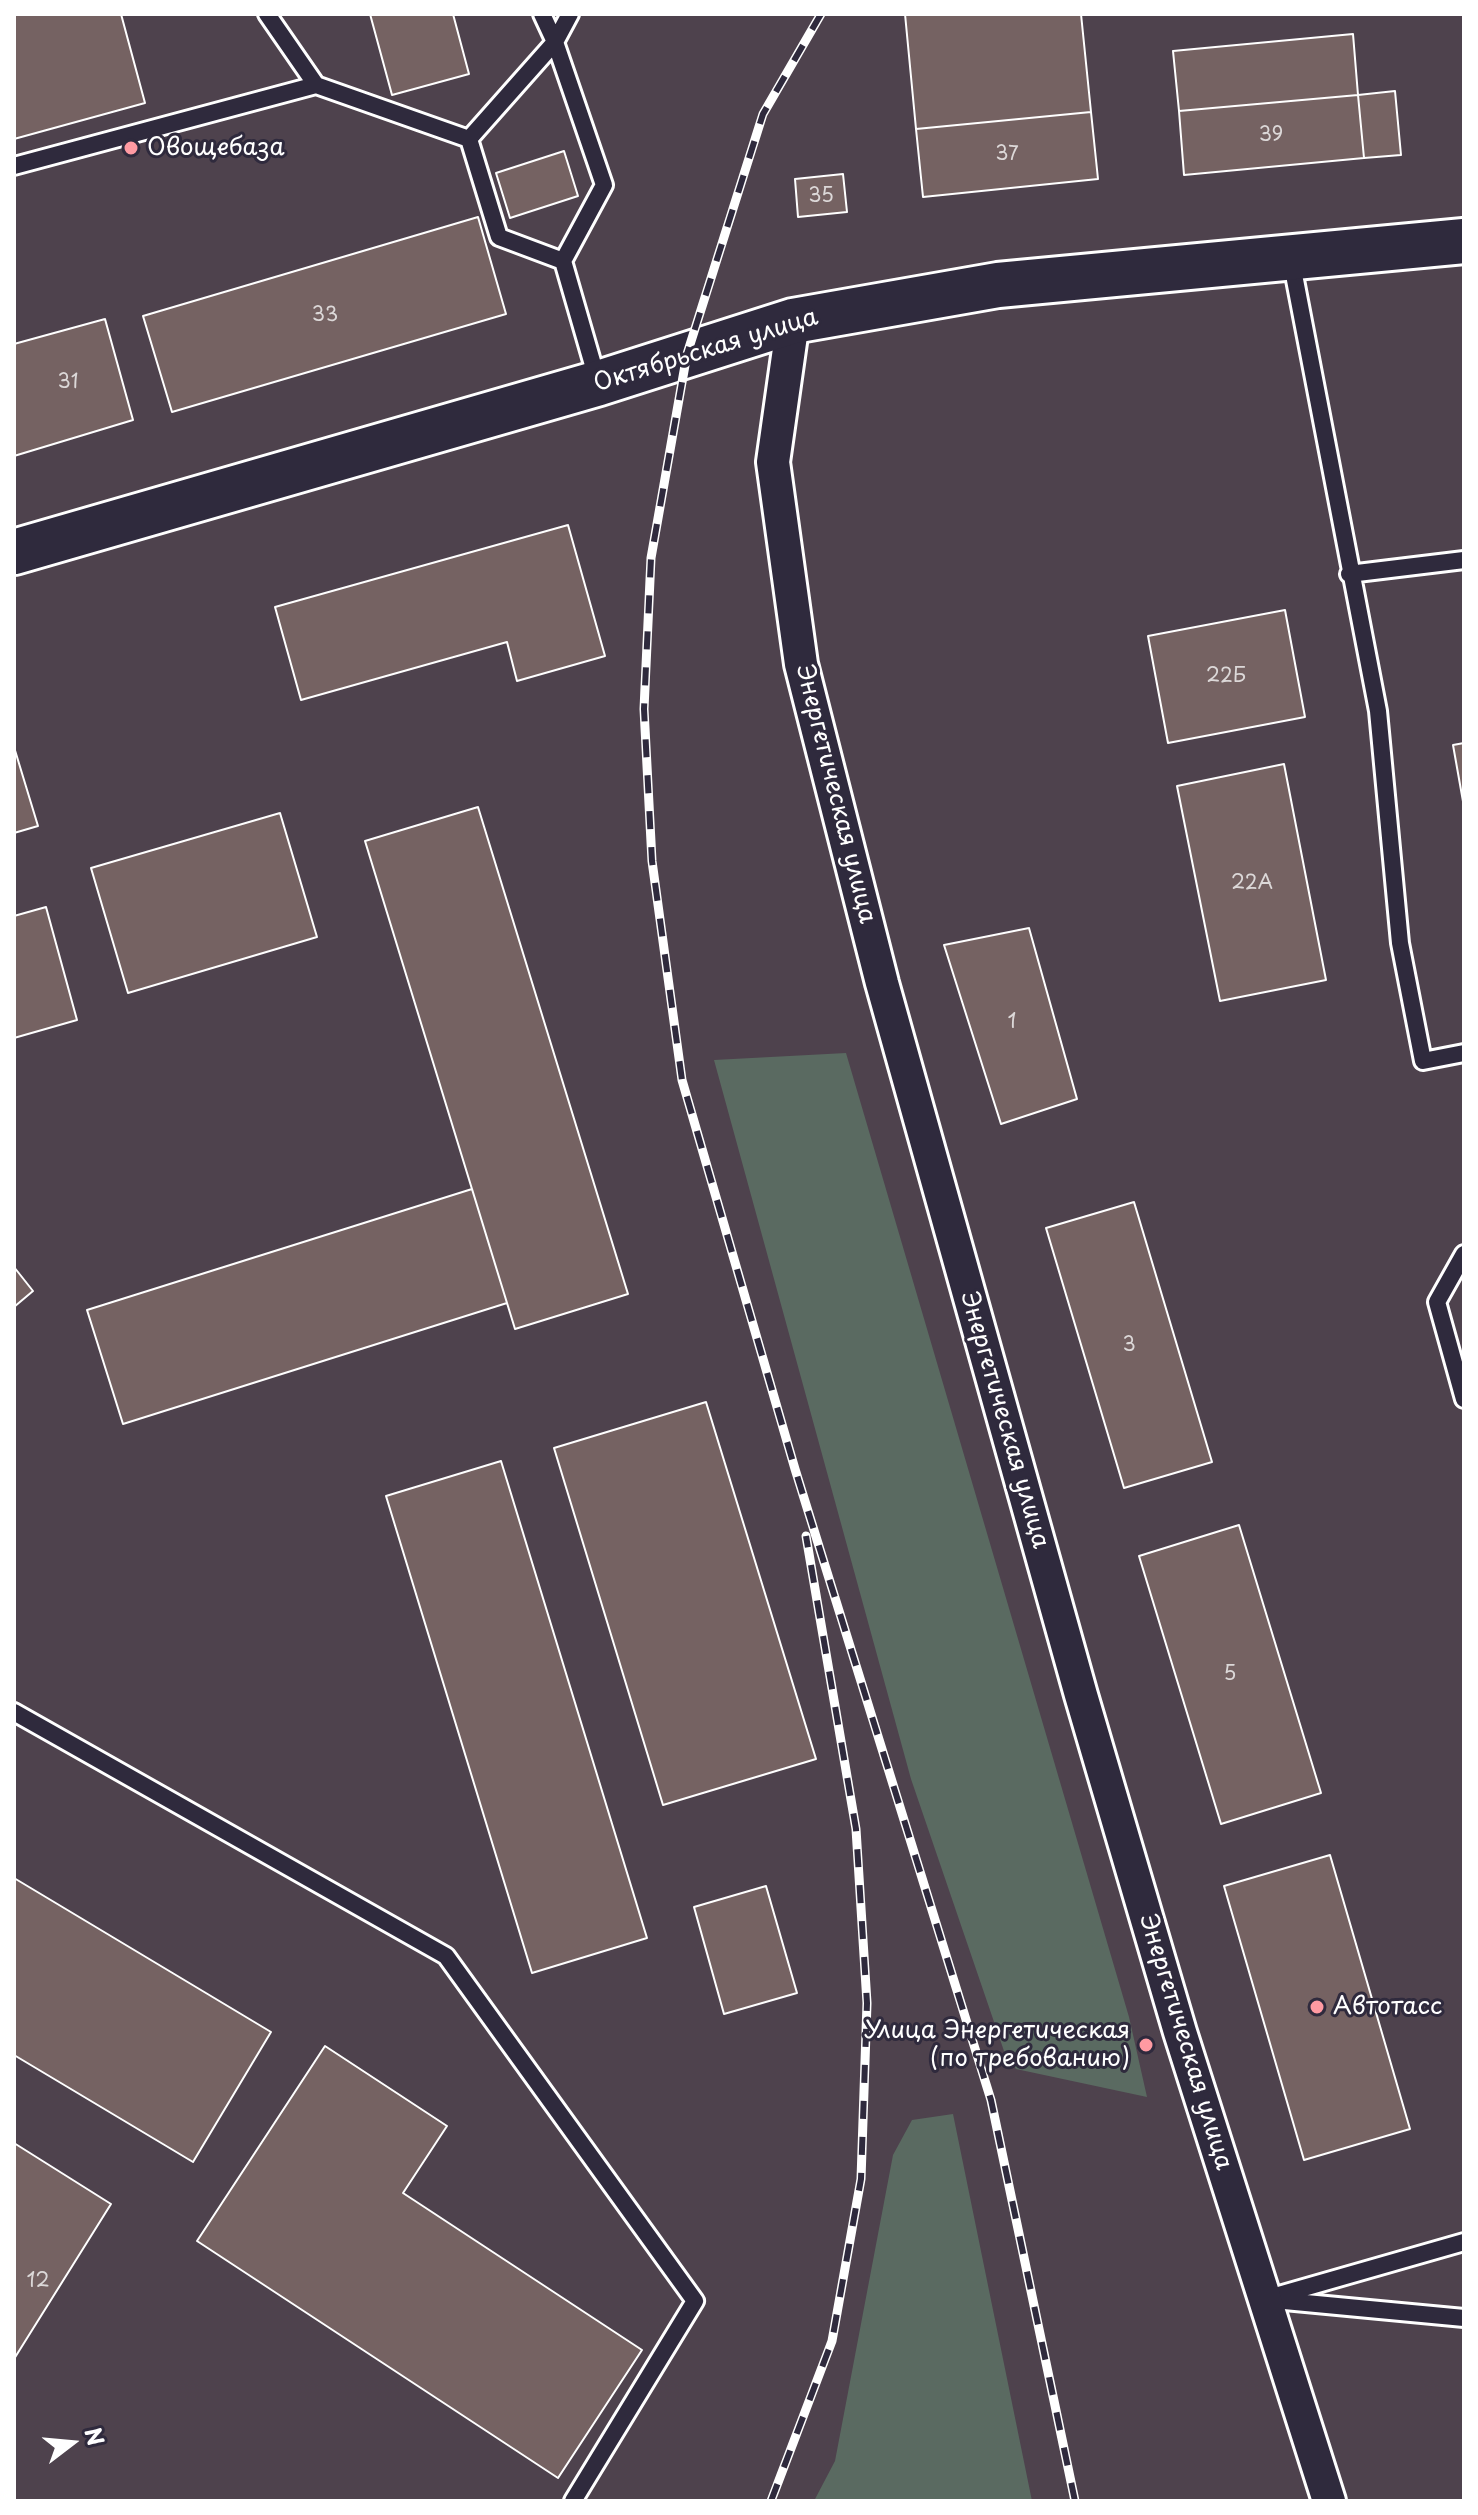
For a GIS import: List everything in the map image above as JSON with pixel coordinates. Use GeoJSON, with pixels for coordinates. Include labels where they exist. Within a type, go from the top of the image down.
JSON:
{"type":"FeatureCollection","features":[{"type":"Feature","properties":{"kind":"street","name":"Октябрьская улица"},"geometry":{"type":"LineString","coordinates":[[14,552],[599,383],[793,321],[998,285],[1464,241]]}},
{"type":"Feature","properties":{"kind":"street","name":"Энергетическая улица"},"geometry":{"type":"LineString","coordinates":[[793,321],[773,462],[801,664],[882,983],[1081,1695],[1180,2032],[1329,2501]]}},
{"type":"Feature","properties":{"kind":"lane"},"geometry":{"type":"LineString","coordinates":[[267,14],[316,85]]}},
{"type":"Feature","properties":{"kind":"lane"},"geometry":{"type":"LineString","coordinates":[[542,14],[555,42],[604,185],[563,261],[599,383]]}},
{"type":"Feature","properties":{"kind":"lane"},"geometry":{"type":"LineString","coordinates":[[469,139],[555,42],[570,14]]}},
{"type":"Feature","properties":{"kind":"lane"},"geometry":{"type":"LineString","coordinates":[[14,166],[316,85],[469,139]]}},
{"type":"Feature","properties":{"kind":"lane"},"geometry":{"type":"LineString","coordinates":[[469,139],[499,237],[563,261]]}},
{"type":"Feature","properties":{"kind":"lane"},"geometry":{"type":"LineString","coordinates":[[1291,257],[1349,574],[1378,711],[1400,943],[1423,1061],[1464,1053]]}},
{"type":"Feature","properties":{"kind":"lane"},"geometry":{"type":"LineString","coordinates":[[1349,574],[1464,560]]}},
{"type":"Feature","properties":{"kind":"lane"},"geometry":{"type":"LineString","coordinates":[[1464,1254],[1437,1302],[1464,1399]]}},
{"type":"Feature","properties":{"kind":"lane"},"geometry":{"type":"LineString","coordinates":[[14,1712],[446,1956],[695,2301],[573,2501]]}},
{"type":"Feature","properties":{"kind":"lane"},"geometry":{"type":"LineString","coordinates":[[1265,2299],[1464,2242]]}},
{"type":"Feature","properties":{"kind":"lane"},"geometry":{"type":"LineString","coordinates":[[1265,2299],[1464,2318]]}},
{"type":"Feature","properties":{"kind":"shaded area"},"geometry":{"type":"Polygon","coordinates":[[[14,14],[1464,14],[1464,2501],[14,2501],[14,14]]]}},
{"type":"Feature","properties":{"kind":"green space"},"geometry":{"type":"Polygon","coordinates":[[[846,1053],[1129,2017],[1147,2097],[1016,2069],[1005,2054],[911,1779],[714,1060],[846,1053]]]}},
{"type":"Feature","properties":{"kind":"green space"},"geometry":{"type":"Polygon","coordinates":[[[953,2114],[1032,2501],[814,2501],[835,2461],[893,2155],[912,2120],[953,2114]]]}},
{"type":"Feature","properties":{"kind":"building"},"geometry":{"type":"Polygon","coordinates":[[[14,14],[121,14],[145,103],[14,139],[14,14]]]}},
{"type":"Feature","properties":{"kind":"building"},"geometry":{"type":"Polygon","coordinates":[[[370,14],[453,14],[469,74],[392,95],[370,14]]]}},
{"type":"Feature","properties":{"kind":"building"},"geometry":{"type":"Polygon","coordinates":[[[905,14],[1081,14],[1091,112],[916,129],[905,14]]]}},
{"type":"Feature","properties":{"kind":"building"},"geometry":{"type":"Polygon","coordinates":[[[1353,34],[1358,95],[1179,111],[1173,51],[1353,34]]]}},
{"type":"Feature","properties":{"kind":"building"},"geometry":{"type":"Polygon","coordinates":[[[1395,91],[1401,155],[1364,158],[1358,95],[1395,91]]]}},
{"type":"Feature","properties":{"kind":"building"},"geometry":{"type":"Polygon","coordinates":[[[1358,95],[1364,158],[1184,175],[1179,111],[1358,95]]]}},
{"type":"Feature","properties":{"kind":"building"},"geometry":{"type":"Polygon","coordinates":[[[1091,112],[1098,179],[923,197],[916,129],[1091,112]]]}},
{"type":"Feature","properties":{"kind":"building"},"geometry":{"type":"Polygon","coordinates":[[[564,151],[578,196],[510,218],[496,173],[564,151]]]}},
{"type":"Feature","properties":{"kind":"building"},"geometry":{"type":"Polygon","coordinates":[[[843,174],[847,212],[798,217],[795,179],[843,174]]]}},
{"type":"Feature","properties":{"kind":"building"},"geometry":{"type":"Polygon","coordinates":[[[478,217],[506,314],[172,412],[143,316],[478,217]]]}},
{"type":"Feature","properties":{"kind":"building"},"geometry":{"type":"Polygon","coordinates":[[[105,319],[133,420],[14,456],[14,344],[105,319]]]}},
{"type":"Feature","properties":{"kind":"building"},"geometry":{"type":"Polygon","coordinates":[[[568,525],[605,656],[517,681],[507,642],[301,700],[275,607],[568,525]]]}},
{"type":"Feature","properties":{"kind":"building"},"geometry":{"type":"Polygon","coordinates":[[[1285,610],[1305,717],[1168,743],[1148,636],[1285,610]]]}},
{"type":"Feature","properties":{"kind":"building"},"geometry":{"type":"Polygon","coordinates":[[[1464,743],[1464,807],[1453,745],[1464,743]]]}},
{"type":"Feature","properties":{"kind":"building"},"geometry":{"type":"Polygon","coordinates":[[[14,747],[38,826],[14,833],[14,747]]]}},
{"type":"Feature","properties":{"kind":"building"},"geometry":{"type":"Polygon","coordinates":[[[1284,764],[1326,980],[1220,1001],[1177,786],[1284,764]]]}},
{"type":"Feature","properties":{"kind":"building"},"geometry":{"type":"Polygon","coordinates":[[[478,807],[628,1294],[515,1329],[365,841],[478,807]]]}},
{"type":"Feature","properties":{"kind":"building"},"geometry":{"type":"Polygon","coordinates":[[[280,813],[317,937],[128,993],[91,868],[280,813]]]}},
{"type":"Feature","properties":{"kind":"building"},"geometry":{"type":"Polygon","coordinates":[[[46,907],[77,1020],[14,1038],[14,916],[46,907]]]}},
{"type":"Feature","properties":{"kind":"building"},"geometry":{"type":"Polygon","coordinates":[[[1029,928],[1077,1099],[1001,1124],[944,945],[1029,928]]]}},
{"type":"Feature","properties":{"kind":"building"},"geometry":{"type":"Polygon","coordinates":[[[472,1189],[507,1303],[123,1424],[87,1310],[472,1189]]]}},
{"type":"Feature","properties":{"kind":"building"},"geometry":{"type":"Polygon","coordinates":[[[1134,1202],[1212,1462],[1124,1488],[1046,1228],[1134,1202]]]}},
{"type":"Feature","properties":{"kind":"building"},"geometry":{"type":"Polygon","coordinates":[[[14,1267],[33,1291],[14,1307],[14,1267]]]}},
{"type":"Feature","properties":{"kind":"building"},"geometry":{"type":"Polygon","coordinates":[[[706,1402],[816,1759],[663,1805],[554,1448],[706,1402]]]}},
{"type":"Feature","properties":{"kind":"building"},"geometry":{"type":"Polygon","coordinates":[[[501,1461],[647,1938],[532,1973],[386,1496],[501,1461]]]}},
{"type":"Feature","properties":{"kind":"building"},"geometry":{"type":"Polygon","coordinates":[[[1239,1525],[1321,1793],[1221,1824],[1139,1556],[1239,1525]]]}},
{"type":"Feature","properties":{"kind":"building","name":"Автотасс"},"geometry":{"type":"Polygon","coordinates":[[[1330,1855],[1410,2129],[1304,2160],[1224,1886],[1330,1855]]]}},
{"type":"Feature","properties":{"kind":"building"},"geometry":{"type":"Polygon","coordinates":[[[14,1878],[271,2032],[193,2162],[14,2055],[14,1878]]]}},
{"type":"Feature","properties":{"kind":"building"},"geometry":{"type":"Polygon","coordinates":[[[766,1886],[797,1993],[724,2014],[694,1907],[766,1886]]]}},
{"type":"Feature","properties":{"kind":"building"},"geometry":{"type":"Polygon","coordinates":[[[325,2046],[447,2126],[403,2193],[642,2350],[558,2478],[197,2241],[325,2046]]]}},
{"type":"Feature","properties":{"kind":"building"},"geometry":{"type":"Polygon","coordinates":[[[14,2143],[111,2204],[14,2359],[14,2143]]]}},
{"type":"Feature","properties":{"kind":"railway"},"geometry":{"type":"LineString","coordinates":[[821,14],[763,114],[687,354],[651,558],[644,709],[652,861],[682,1080],[795,1469],[991,2100],[1075,2501]]}},
{"type":"Feature","properties":{"kind":"railway"},"geometry":{"type":"LineString","coordinates":[[771,2501],[832,2341],[861,2179],[867,2003],[856,1829],[806,1536]]}},
{"type":"Feature","properties":{"kind":"place","name":"Овощебаза"},"geometry":{"type":"Point","coordinates":[131,148]}},
{"type":"Feature","properties":{"kind":"place","name":"Автотасс"},"geometry":{"type":"Point","coordinates":[1317,2007]}},
{"type":"Feature","properties":{"kind":"place","name":"Улица Энергетическая (по требованию)"},"geometry":{"type":"Point","coordinates":[1146,2045]}}]}
